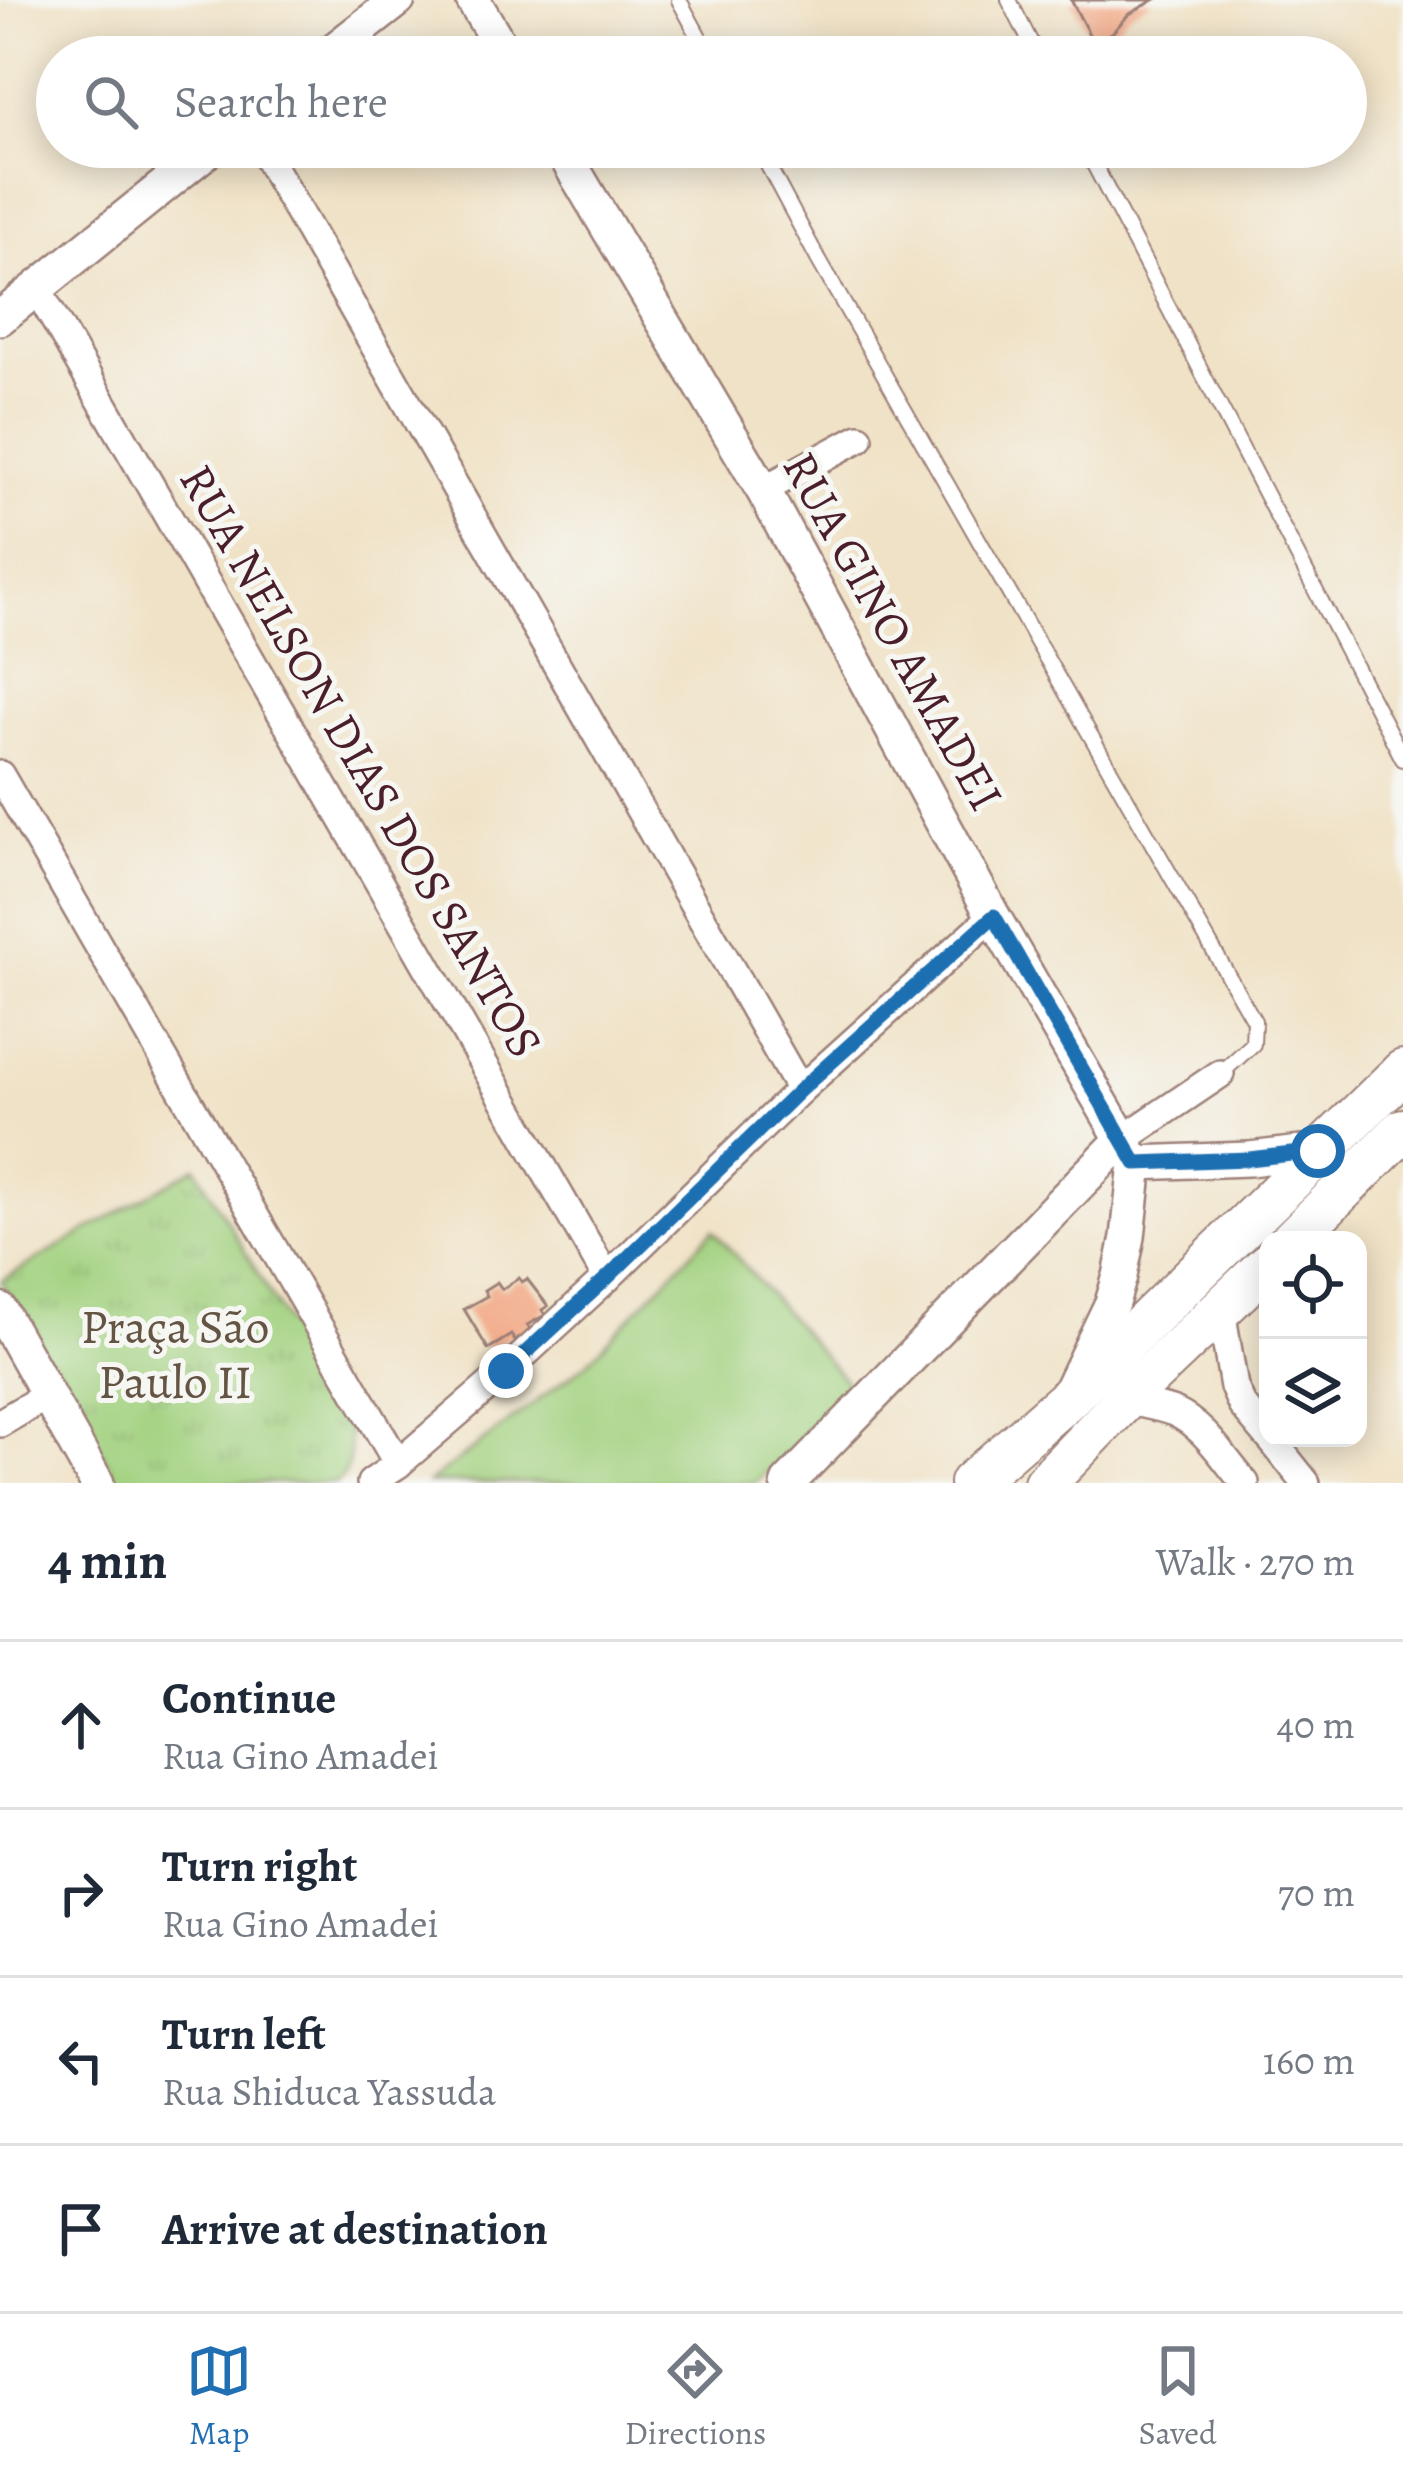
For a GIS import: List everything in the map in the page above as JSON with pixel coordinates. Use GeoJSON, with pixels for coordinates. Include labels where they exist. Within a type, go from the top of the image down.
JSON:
{"type":"FeatureCollection","features":[{"type":"Feature","properties":{"kind":"main road"},"geometry":{"type":"LineString","coordinates":[[971,1483],[1065,1401],[1403,1071]]}},
{"type":"Feature","properties":{"kind":"main road"},"geometry":{"type":"LineString","coordinates":[[1301,1231],[1403,1130]]}},
{"type":"Feature","properties":{"kind":"main road"},"geometry":{"type":"LineString","coordinates":[[1046,1483],[1259,1273]]}},
{"type":"Feature","properties":{"kind":"street"},"geometry":{"type":"LineString","coordinates":[[352,36],[398,0]]}},
{"type":"Feature","properties":{"kind":"street"},"geometry":{"type":"LineString","coordinates":[[473,0],[494,36]]}},
{"type":"Feature","properties":{"kind":"street"},"geometry":{"type":"LineString","coordinates":[[0,318],[186,168]]}},
{"type":"Feature","properties":{"kind":"street"},"geometry":{"type":"LineString","coordinates":[[273,168],[800,1090]]}},
{"type":"Feature","properties":{"kind":"street","name":"RUA GINO AMADEI"},"geometry":{"type":"LineString","coordinates":[[572,168],[764,490],[994,916],[1129,1151]]}},
{"type":"Feature","properties":{"kind":"street","name":"RUA NELSON DIAS DOS SANTOS"},"geometry":{"type":"LineString","coordinates":[[37,289],[607,1278]]}},
{"type":"Feature","properties":{"kind":"street"},"geometry":{"type":"LineString","coordinates":[[764,490],[859,438]]}},
{"type":"Feature","properties":{"kind":"street"},"geometry":{"type":"LineString","coordinates":[[0,775],[398,1464]]}},
{"type":"Feature","properties":{"kind":"street"},"geometry":{"type":"LineString","coordinates":[[371,1483],[607,1278],[800,1090],[994,916]]}},
{"type":"Feature","properties":{"kind":"street"},"geometry":{"type":"LineString","coordinates":[[788,1483],[1129,1151],[1220,1074]]}},
{"type":"Feature","properties":{"kind":"street"},"geometry":{"type":"LineString","coordinates":[[1129,1151],[1249,1159],[1318,1151]]}},
{"type":"Feature","properties":{"kind":"street"},"geometry":{"type":"LineString","coordinates":[[1065,1401],[1112,1304],[1128,1238],[1129,1151]]}},
{"type":"Feature","properties":{"kind":"street"},"geometry":{"type":"LineString","coordinates":[[0,1310],[97,1483]]}},
{"type":"Feature","properties":{"kind":"street"},"geometry":{"type":"LineString","coordinates":[[1221,1310],[1234,1388],[1259,1425]]}},
{"type":"Feature","properties":{"kind":"street"},"geometry":{"type":"LineString","coordinates":[[0,1423],[46,1396]]}},
{"type":"Feature","properties":{"kind":"street"},"geometry":{"type":"LineString","coordinates":[[1125,1400],[1184,1418],[1245,1483]]}},
{"type":"Feature","properties":{"kind":"street"},"geometry":{"type":"LineString","coordinates":[[1277,1447],[1306,1483]]}},
{"type":"Feature","properties":{"kind":"lane"},"geometry":{"type":"LineString","coordinates":[[680,0],[699,36]]}},
{"type":"Feature","properties":{"kind":"lane"},"geometry":{"type":"LineString","coordinates":[[1009,0],[1028,36]]}},
{"type":"Feature","properties":{"kind":"lane"},"geometry":{"type":"LineString","coordinates":[[769,168],[1254,1021],[1253,1044],[1220,1074]]}},
{"type":"Feature","properties":{"kind":"lane"},"geometry":{"type":"LineString","coordinates":[[1096,168],[1403,759]]}},
{"type":"Feature","properties":{"kind":"green space","name":"Praça São Paulo II"},"geometry":{"type":"Polygon","coordinates":[[[196,1167],[348,1429],[348,1465],[336,1483],[119,1483],[1,1281],[196,1167]]]}},
{"type":"Feature","properties":{"kind":"green space"},"geometry":{"type":"Polygon","coordinates":[[[713,1230],[852,1389],[755,1483],[428,1483],[586,1364],[713,1230]]]}},
{"type":"Feature","properties":{"kind":"building"},"geometry":{"type":"Polygon","coordinates":[[[1071,0],[1154,0],[1128,15],[1107,36],[1090,36],[1071,0]]]}},
{"type":"Feature","properties":{"kind":"building"},"geometry":{"type":"Polygon","coordinates":[[[519,1278],[527,1279],[548,1306],[542,1310],[545,1315],[527,1325],[531,1331],[515,1341],[511,1335],[488,1349],[464,1309],[487,1296],[484,1290],[497,1282],[502,1289],[519,1278]]]}},
{"type":"Feature","properties":{"kind":"route"},"geometry":{"type":"LineString","coordinates":[[506,1371],[800,1090],[994,916],[1136,1163],[1318,1151]]}}]}
